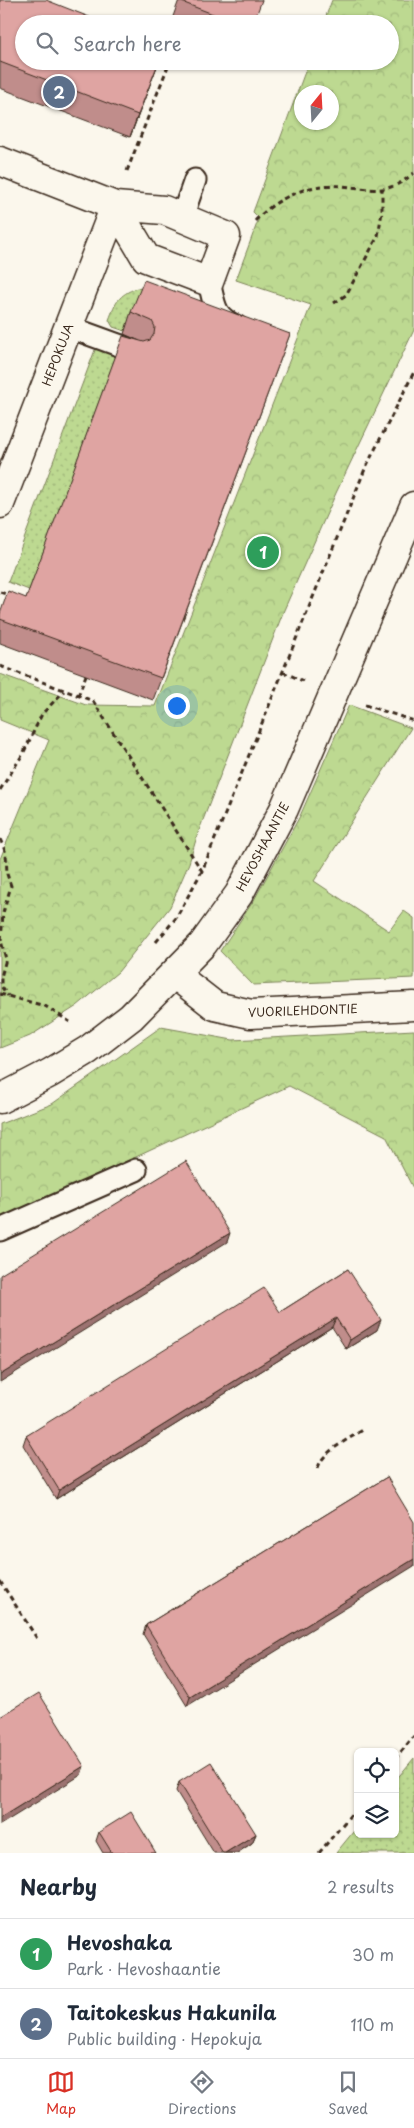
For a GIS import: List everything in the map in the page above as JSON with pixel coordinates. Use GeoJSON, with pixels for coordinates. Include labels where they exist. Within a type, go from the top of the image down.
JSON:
{"type":"FeatureCollection","features":[{"type":"Feature","properties":{"kind":"street"},"geometry":{"type":"LineString","coordinates":[[0,161],[115,206],[164,210],[226,236],[210,282],[146,258],[115,206]]}},
{"type":"Feature","properties":{"kind":"street","name":"HEPOKUJA"},"geometry":{"type":"LineString","coordinates":[[0,504],[115,206]]}},
{"type":"Feature","properties":{"kind":"street","name":"HEVOSHAANTIE"},"geometry":{"type":"LineString","coordinates":[[0,1099],[50,1073],[88,1050],[131,1017],[203,944],[238,894],[284,809],[414,506]]}},
{"type":"Feature","properties":{"kind":"street","name":"VUORILEHDONTIE"},"geometry":{"type":"LineString","coordinates":[[174,974],[215,1006],[251,1014],[414,1006]]}},
{"type":"Feature","properties":{"kind":"lane"},"geometry":{"type":"LineString","coordinates":[[182,217],[195,180]]}},
{"type":"Feature","properties":{"kind":"lane"},"geometry":{"type":"LineString","coordinates":[[210,282],[217,312],[221,319],[256,334]]}},
{"type":"Feature","properties":{"kind":"lane"},"geometry":{"type":"LineString","coordinates":[[69,327],[135,351]]}},
{"type":"Feature","properties":{"kind":"lane"},"geometry":{"type":"LineString","coordinates":[[0,1230],[136,1170]]}},
{"type":"Feature","properties":{"kind":"path"},"geometry":{"type":"LineString","coordinates":[[127,171],[166,70]]}},
{"type":"Feature","properties":{"kind":"path"},"geometry":{"type":"LineString","coordinates":[[254,222],[264,211],[307,188],[341,185],[382,190],[398,184],[414,173]]}},
{"type":"Feature","properties":{"kind":"path"},"geometry":{"type":"LineString","coordinates":[[334,302],[346,295],[378,236],[382,218],[382,190]]}},
{"type":"Feature","properties":{"kind":"path"},"geometry":{"type":"LineString","coordinates":[[151,947],[176,918],[202,872],[365,469],[414,372]]}},
{"type":"Feature","properties":{"kind":"path"},"geometry":{"type":"LineString","coordinates":[[0,592],[16,597]]}},
{"type":"Feature","properties":{"kind":"path"},"geometry":{"type":"LineString","coordinates":[[0,666],[93,701],[202,872]]}},
{"type":"Feature","properties":{"kind":"path"},"geometry":{"type":"LineString","coordinates":[[78,696],[86,675]]}},
{"type":"Feature","properties":{"kind":"path"},"geometry":{"type":"LineString","coordinates":[[0,790],[23,754],[42,714],[64,691]]}},
{"type":"Feature","properties":{"kind":"path"},"geometry":{"type":"LineString","coordinates":[[364,705],[414,721]]}},
{"type":"Feature","properties":{"kind":"path"},"geometry":{"type":"LineString","coordinates":[[0,839],[6,853],[11,886],[3,913],[0,941],[6,959],[1,977],[1,986],[8,996]]}},
{"type":"Feature","properties":{"kind":"path"},"geometry":{"type":"LineString","coordinates":[[0,994],[45,1006],[71,1023]]}},
{"type":"Feature","properties":{"kind":"path"},"geometry":{"type":"LineString","coordinates":[[64,1027],[77,1020]]}},
{"type":"Feature","properties":{"kind":"path"},"geometry":{"type":"LineString","coordinates":[[318,1468],[320,1461],[328,1454],[364,1429]]}},
{"type":"Feature","properties":{"kind":"path"},"geometry":{"type":"LineString","coordinates":[[0,1581],[38,1640]]}},
{"type":"Feature","properties":{"kind":"path"},"geometry":{"type":"LineString","coordinates":[[399,1754],[414,1736]]}},
{"type":"Feature","properties":{"kind":"path"},"geometry":{"type":"LineString","coordinates":[[319,1853],[354,1811]]}},
{"type":"Feature","properties":{"kind":"green space"},"geometry":{"type":"Polygon","coordinates":[[[332,0],[414,0],[414,330],[336,493],[284,610],[198,833],[189,863],[170,907],[118,972],[77,1006],[30,1036],[0,1048],[0,859],[49,740],[0,720],[0,674],[86,705],[155,706],[311,305],[236,280],[259,218],[253,212],[294,101],[294,130],[339,130],[339,85],[300,85],[306,70],[399,70],[399,15],[326,15],[332,0]]]}},
{"type":"Feature","properties":{"kind":"green space"},"geometry":{"type":"Polygon","coordinates":[[[137,288],[150,290],[136,302],[125,331],[113,327],[109,320],[118,300],[126,293],[137,288]]]}},
{"type":"Feature","properties":{"kind":"green space"},"geometry":{"type":"Polygon","coordinates":[[[105,345],[118,350],[29,590],[8,582],[95,350],[105,345]]]}},
{"type":"Feature","properties":{"kind":"green space"},"geometry":{"type":"Polygon","coordinates":[[[349,705],[411,728],[314,881],[389,931],[404,911],[414,918],[414,978],[253,985],[220,951],[254,900],[300,816],[349,705]]]}},
{"type":"Feature","properties":{"kind":"green space"},"geometry":{"type":"Polygon","coordinates":[[[161,1027],[233,1040],[414,1030],[414,1190],[386,1136],[289,1086],[0,1220],[0,1124],[52,1104],[161,1027]]]}},
{"type":"Feature","properties":{"kind":"green space"},"geometry":{"type":"Polygon","coordinates":[[[414,1758],[414,1853],[336,1853],[354,1831],[354,1838],[399,1838],[399,1776],[414,1758]]]}},
{"type":"Feature","properties":{"kind":"building"},"geometry":{"type":"Polygon","coordinates":[[[0,0],[46,0],[84,15],[15,15],[15,68],[0,62],[0,0]]]}},
{"type":"Feature","properties":{"kind":"building"},"geometry":{"type":"Polygon","coordinates":[[[262,0],[256,15],[216,15],[179,1],[262,0]]]}},
{"type":"Feature","properties":{"kind":"building"},"geometry":{"type":"Polygon","coordinates":[[[21,70],[156,70],[138,115],[21,70]]]}},
{"type":"Feature","properties":{"kind":"building"},"geometry":{"type":"Polygon","coordinates":[[[144,280],[290,334],[161,678],[0,619],[8,591],[26,598],[123,336],[144,342],[150,340],[154,334],[155,327],[152,321],[131,312],[144,280]]]}},
{"type":"Feature","properties":{"kind":"building"},"geometry":{"type":"Polygon","coordinates":[[[186,1161],[230,1233],[0,1375],[0,1275],[186,1161]]]}},
{"type":"Feature","properties":{"kind":"building"},"geometry":{"type":"Polygon","coordinates":[[[348,1269],[381,1320],[350,1340],[336,1318],[59,1490],[26,1436],[264,1288],[280,1312],[348,1269]]]}},
{"type":"Feature","properties":{"kind":"building"},"geometry":{"type":"Polygon","coordinates":[[[387,1477],[414,1522],[414,1559],[190,1697],[146,1625],[387,1477]]]}},
{"type":"Feature","properties":{"kind":"building"},"geometry":{"type":"Polygon","coordinates":[[[39,1693],[84,1766],[0,1818],[0,1717],[39,1693]]]}},
{"type":"Feature","properties":{"kind":"building"},"geometry":{"type":"Polygon","coordinates":[[[211,1762],[256,1834],[225,1853],[223,1853],[179,1782],[211,1762]]]}},
{"type":"Feature","properties":{"kind":"building"},"geometry":{"type":"Polygon","coordinates":[[[131,1812],[156,1853],[112,1853],[99,1832],[131,1812]]]}},
{"type":"Feature","properties":{"kind":"place","name":"Taitokeskus Hakunila"},"geometry":{"type":"Point","coordinates":[59,92]}},
{"type":"Feature","properties":{"kind":"place","name":"Hevoshaka"},"geometry":{"type":"Point","coordinates":[263,552]}}]}
